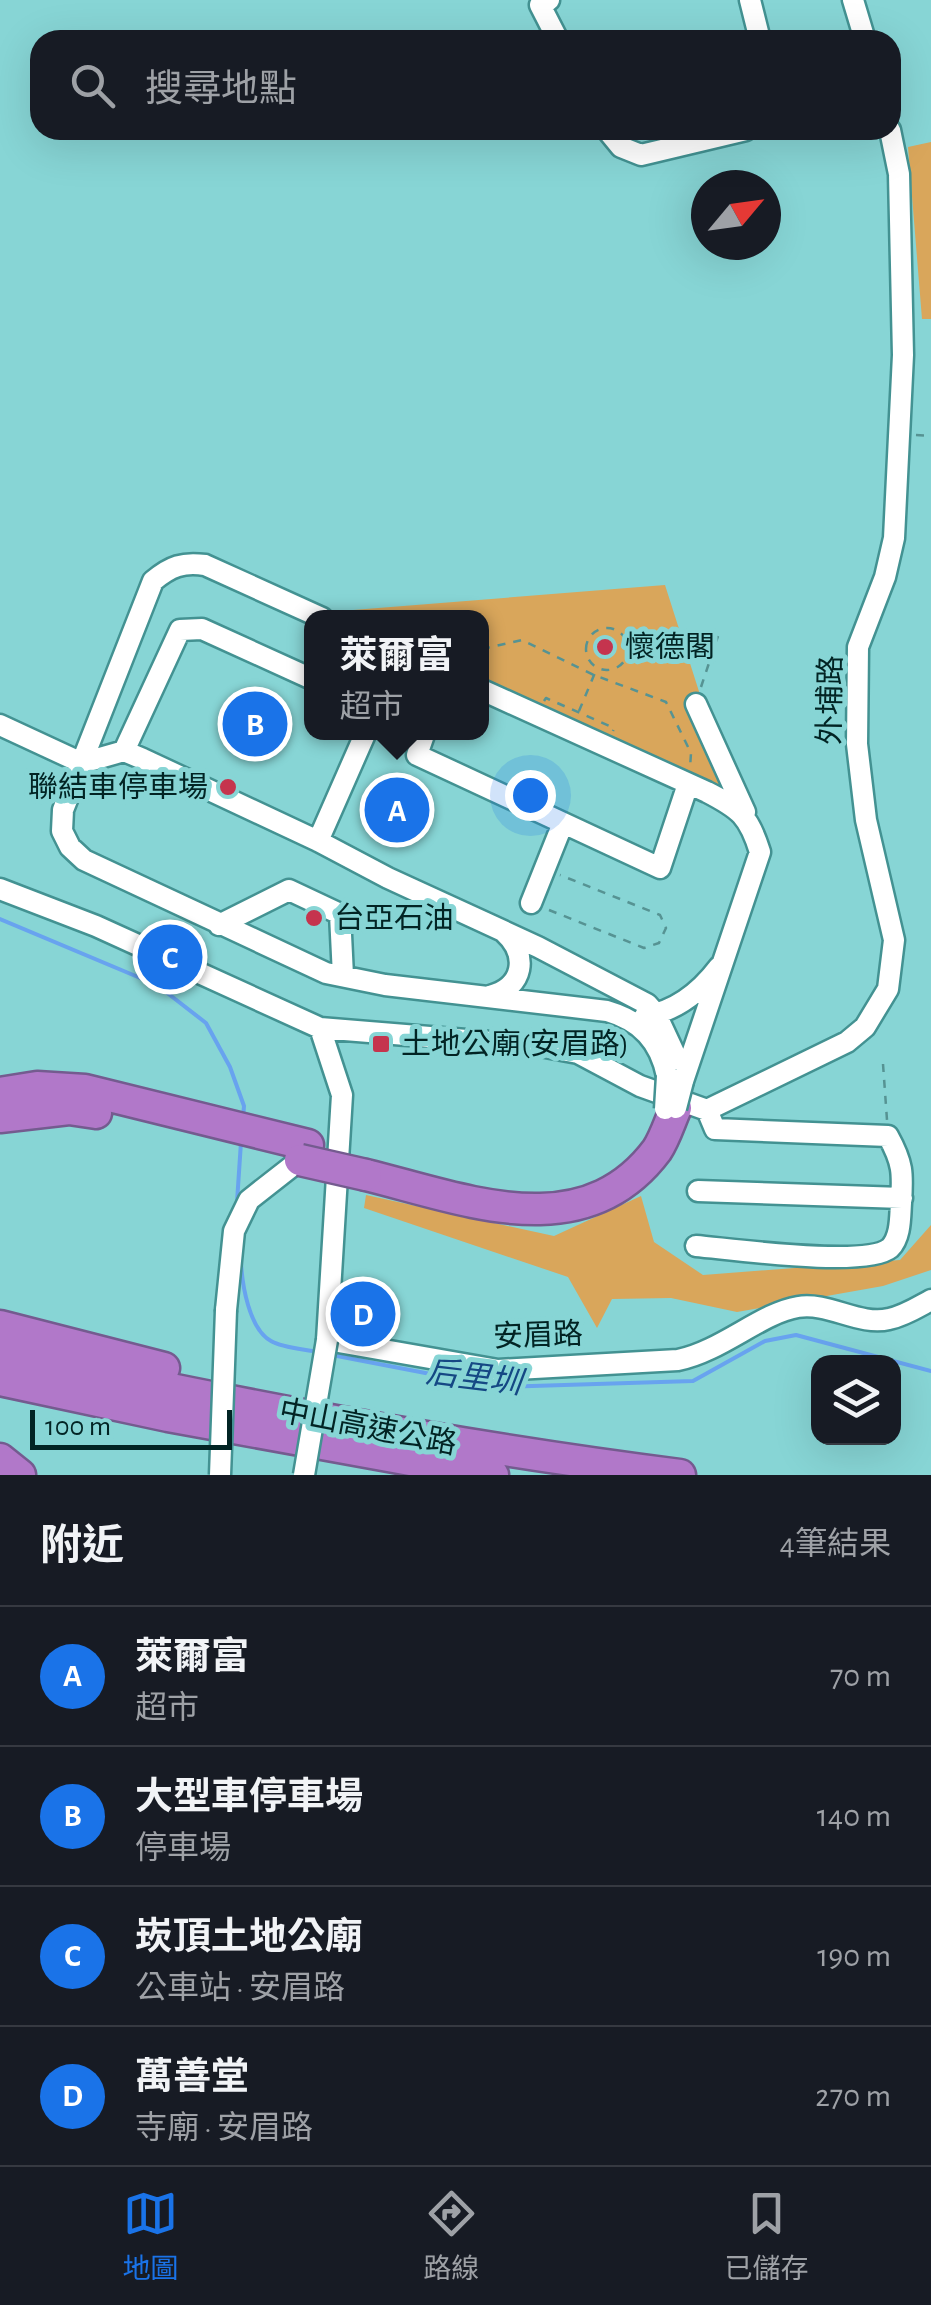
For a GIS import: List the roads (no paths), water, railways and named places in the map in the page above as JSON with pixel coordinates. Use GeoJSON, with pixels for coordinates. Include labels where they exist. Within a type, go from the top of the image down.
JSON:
{"type":"FeatureCollection","features":[{"type":"Feature","properties":{"kind":"highway"},"geometry":{"type":"LineString","coordinates":[[0,1093],[37,1087],[84,1090],[241,1137],[366,1167],[542,1200],[580,1195],[634,1165],[651,1144],[673,1092]]}},
{"type":"Feature","properties":{"kind":"highway"},"geometry":{"type":"LineString","coordinates":[[0,1117],[68,1108],[241,1137]]}},
{"type":"Feature","properties":{"kind":"highway"},"geometry":{"type":"LineString","coordinates":[[0,1326],[298,1399],[476,1432],[502,1464]]}},
{"type":"Feature","properties":{"kind":"highway","name":"中山高速公路"},"geometry":{"type":"LineString","coordinates":[[0,1353],[502,1464]]}},
{"type":"Feature","properties":{"kind":"highway","name":"中山高速公路"},"geometry":{"type":"LineString","coordinates":[[0,1380],[168,1416],[502,1464],[680,1475]]}},
{"type":"Feature","properties":{"kind":"highway"},"geometry":{"type":"LineString","coordinates":[[0,1459],[20,1475]]}},
{"type":"Feature","properties":{"kind":"street"},"geometry":{"type":"LineString","coordinates":[[549,0],[540,4],[553,30]]}},
{"type":"Feature","properties":{"kind":"street"},"geometry":{"type":"LineString","coordinates":[[750,0],[758,30]]}},
{"type":"Feature","properties":{"kind":"street"},"geometry":{"type":"LineString","coordinates":[[854,0],[862,30]]}},
{"type":"Feature","properties":{"kind":"street"},"geometry":{"type":"LineString","coordinates":[[616,140],[641,155],[704,140]]}},
{"type":"Feature","properties":{"kind":"street","name":"外埔路"},"geometry":{"type":"LineString","coordinates":[[707,1110],[847,1042],[865,1027],[888,989],[894,940],[866,820],[857,744],[858,648],[885,577],[895,521],[903,355],[899,174],[892,140]]}},
{"type":"Feature","properties":{"kind":"street"},"geometry":{"type":"LineString","coordinates":[[304,610],[205,565],[186,563],[168,568],[153,581],[64,810],[62,831],[70,847],[84,860],[120,880],[326,972],[624,1016],[648,1032],[663,1056],[673,1092]]}},
{"type":"Feature","properties":{"kind":"street"},"geometry":{"type":"LineString","coordinates":[[124,752],[180,630],[202,629],[304,675]]}},
{"type":"Feature","properties":{"kind":"street"},"geometry":{"type":"LineString","coordinates":[[489,693],[730,804],[750,823]]}},
{"type":"Feature","properties":{"kind":"street"},"geometry":{"type":"LineString","coordinates":[[673,1092],[760,852],[696,704]]}},
{"type":"Feature","properties":{"kind":"street"},"geometry":{"type":"LineString","coordinates":[[0,725],[82,763],[124,752],[318,840],[388,878],[628,991],[656,1014],[677,1055],[673,1092]]}},
{"type":"Feature","properties":{"kind":"street"},"geometry":{"type":"LineString","coordinates":[[318,840],[362,740]]}},
{"type":"Feature","properties":{"kind":"street"},"geometry":{"type":"LineString","coordinates":[[422,740],[417,755],[660,868],[688,784]]}},
{"type":"Feature","properties":{"kind":"street"},"geometry":{"type":"LineString","coordinates":[[531,903],[562,822]]}},
{"type":"Feature","properties":{"kind":"street"},"geometry":{"type":"LineString","coordinates":[[0,889],[96,926],[320,1028],[540,1046],[578,1053],[640,1086],[707,1110],[715,1129],[888,1136],[902,1162],[900,1229],[894,1245],[886,1251],[853,1258],[696,1246]]}},
{"type":"Feature","properties":{"kind":"street"},"geometry":{"type":"LineString","coordinates":[[219,925],[289,890],[340,914],[343,976]]}},
{"type":"Feature","properties":{"kind":"street"},"geometry":{"type":"LineString","coordinates":[[488,996],[502,993],[521,970],[516,945],[503,931]]}},
{"type":"Feature","properties":{"kind":"street"},"geometry":{"type":"LineString","coordinates":[[624,1016],[656,1014],[684,1001],[724,960]]}},
{"type":"Feature","properties":{"kind":"street"},"geometry":{"type":"LineString","coordinates":[[304,1475],[326,1340],[342,1095],[320,1028]]}},
{"type":"Feature","properties":{"kind":"street"},"geometry":{"type":"LineString","coordinates":[[220,1475],[226,1310],[234,1231],[250,1200],[304,1152]]}},
{"type":"Feature","properties":{"kind":"street"},"geometry":{"type":"LineString","coordinates":[[698,1191],[902,1198]]}},
{"type":"Feature","properties":{"kind":"street","name":"安眉路"},"geometry":{"type":"LineString","coordinates":[[326,1340],[498,1370],[678,1360],[698,1356],[796,1307],[823,1308],[877,1321],[891,1319],[931,1300]]}},
{"type":"Feature","properties":{"kind":"waterway","name":"后里圳"},"geometry":{"type":"LineString","coordinates":[[0,919],[157,985],[206,1023],[230,1067],[244,1106],[243,1118]]}},
{"type":"Feature","properties":{"kind":"waterway","name":"后里圳"},"geometry":{"type":"LineString","coordinates":[[237,1202],[241,1142]]}},
{"type":"Feature","properties":{"kind":"waterway","name":"后里圳"},"geometry":{"type":"LineString","coordinates":[[241,1262],[248,1305],[263,1335],[281,1345],[318,1352]]}},
{"type":"Feature","properties":{"kind":"waterway","name":"后里圳"},"geometry":{"type":"LineString","coordinates":[[332,1355],[498,1387],[693,1381],[765,1341],[796,1335],[931,1371]]}},
{"type":"Feature","properties":{"kind":"place","name":"懷德閣"},"geometry":{"type":"Point","coordinates":[605,647]}},
{"type":"Feature","properties":{"kind":"place","name":"大型車停車場"},"geometry":{"type":"Point","coordinates":[255,724]}},
{"type":"Feature","properties":{"kind":"place","name":"聯結車停車場"},"geometry":{"type":"Point","coordinates":[228,787]}},
{"type":"Feature","properties":{"kind":"place","name":"萊爾富"},"geometry":{"type":"Point","coordinates":[397,810]}},
{"type":"Feature","properties":{"kind":"place","name":"台亞石油"},"geometry":{"type":"Point","coordinates":[314,918]}},
{"type":"Feature","properties":{"kind":"place","name":"崁頂土地公廟"},"geometry":{"type":"Point","coordinates":[170,957]}},
{"type":"Feature","properties":{"kind":"place","name":"土地公廟(安眉路)"},"geometry":{"type":"Point","coordinates":[381,1044]}},
{"type":"Feature","properties":{"kind":"place","name":"萬善堂"},"geometry":{"type":"Point","coordinates":[363,1314]}}]}
